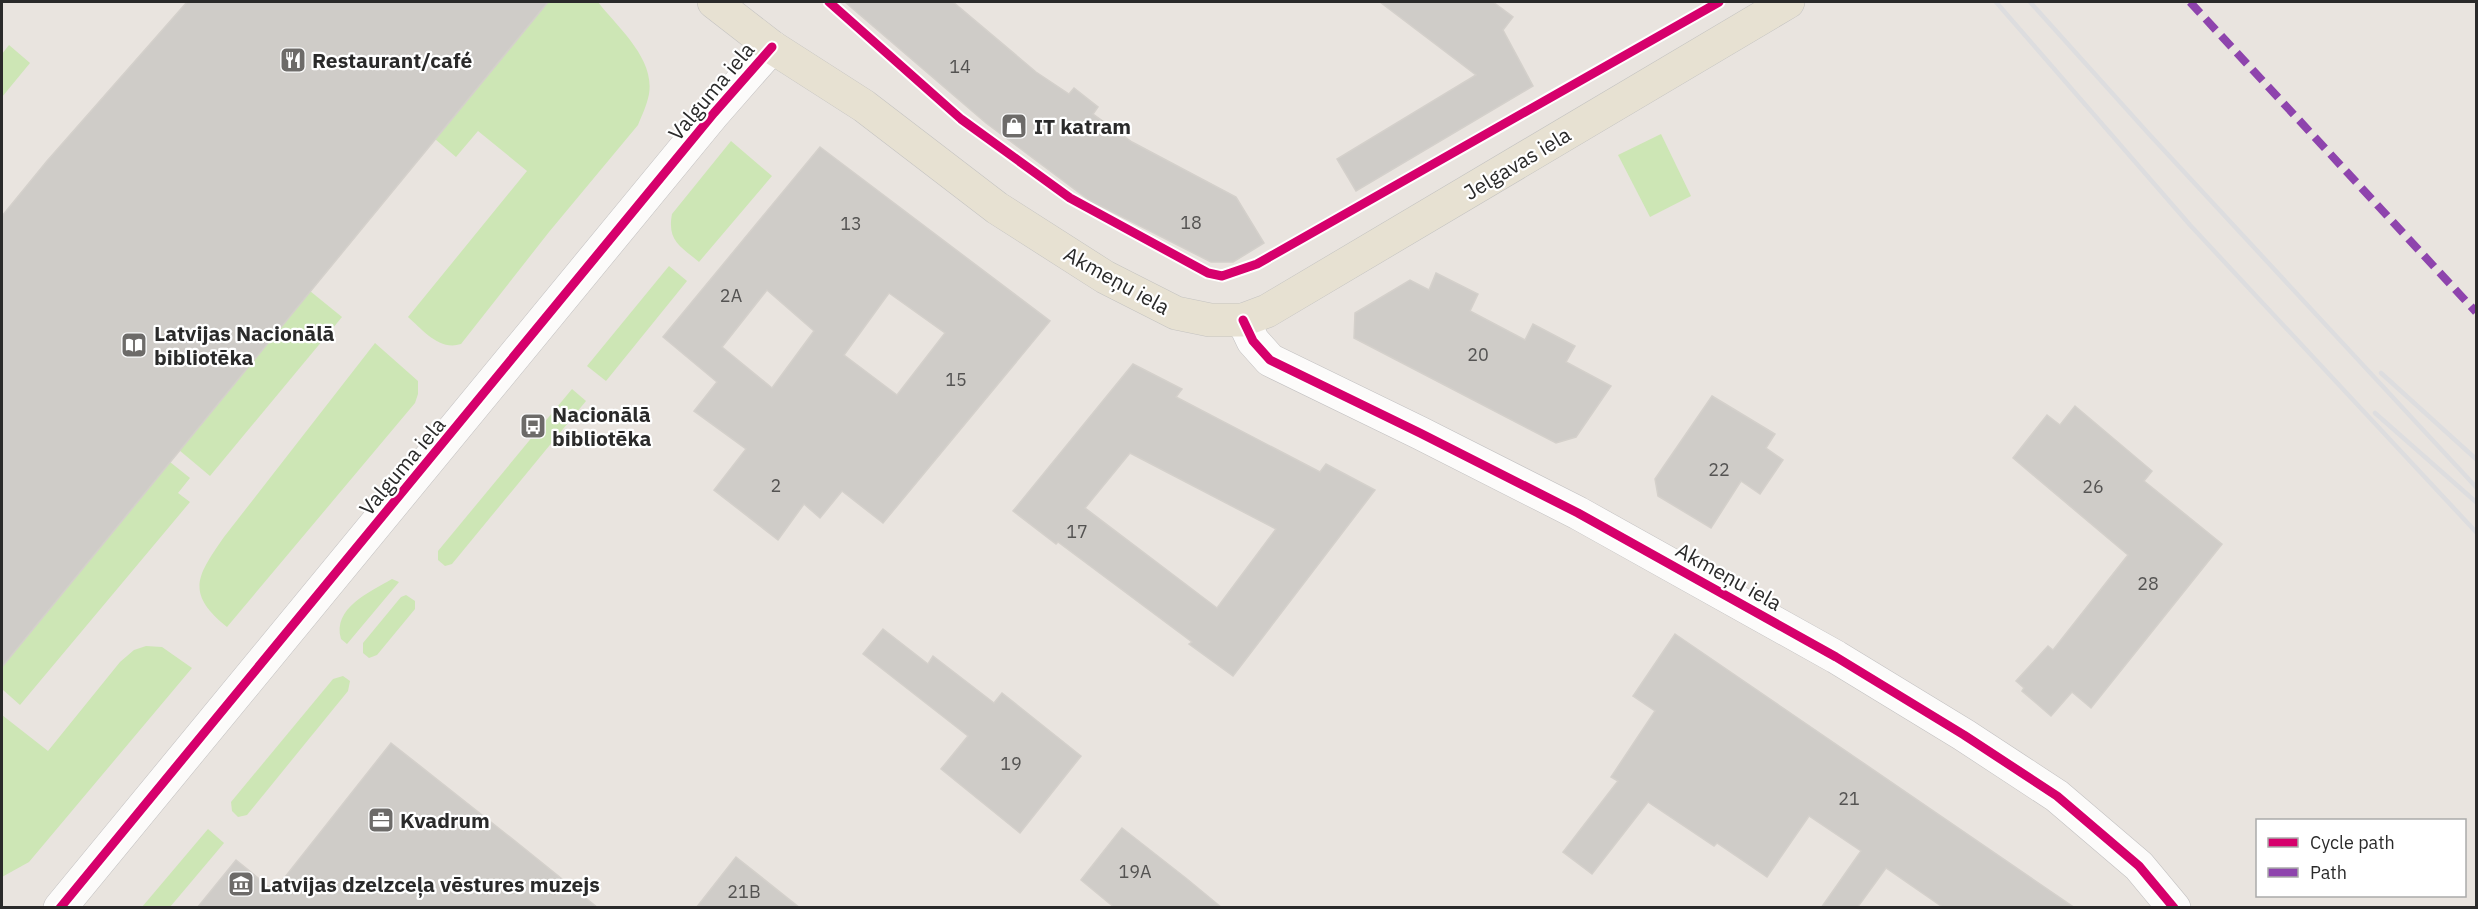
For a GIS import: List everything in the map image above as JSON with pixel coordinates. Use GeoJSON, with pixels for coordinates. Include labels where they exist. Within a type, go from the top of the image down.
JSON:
{"type":"FeatureCollection","features":[{"type":"Feature","properties":{"kind":"main road","name":"Akmeņu iela"},"geometry":{"type":"LineString","coordinates":[[714,2],[772,47],[864,106],[996,208],[1105,277],[1176,313],[1210,320],[1243,320]]}},
{"type":"Feature","properties":{"kind":"main road","name":"Jelgavas iela"},"geometry":{"type":"LineString","coordinates":[[1243,320],[1267,311],[1788,2]]}},
{"type":"Feature","properties":{"kind":"street","name":"Valguma iela"},"geometry":{"type":"LineString","coordinates":[[60,908],[714,113],[772,47]]}},
{"type":"Feature","properties":{"kind":"street","name":"Akmeņu iela"},"geometry":{"type":"LineString","coordinates":[[1243,320],[1253,341],[1270,360],[1578,513],[1836,657],[1964,735],[2057,796],[2139,866],[2175,908]]}},
{"type":"Feature","properties":{"kind":"green space"},"geometry":{"type":"Polygon","coordinates":[[[545,2],[598,2],[641,56],[649,81],[647,102],[638,125],[549,232],[461,344],[446,345],[432,338],[408,317],[527,171],[478,131],[456,157],[435,139],[545,2]]]}},
{"type":"Feature","properties":{"kind":"green space"},"geometry":{"type":"Polygon","coordinates":[[[9,45],[30,63],[2,97],[2,54],[9,45]]]}},
{"type":"Feature","properties":{"kind":"green space"},"geometry":{"type":"Polygon","coordinates":[[[1661,134],[1691,196],[1650,217],[1618,155],[1661,134]]]}},
{"type":"Feature","properties":{"kind":"green space"},"geometry":{"type":"Polygon","coordinates":[[[731,141],[772,176],[699,262],[673,237],[672,214],[731,141]]]}},
{"type":"Feature","properties":{"kind":"green space"},"geometry":{"type":"Polygon","coordinates":[[[669,266],[687,281],[606,381],[587,366],[669,266]]]}},
{"type":"Feature","properties":{"kind":"green space"},"geometry":{"type":"Polygon","coordinates":[[[310,291],[342,317],[210,476],[179,450],[310,291]]]}},
{"type":"Feature","properties":{"kind":"green space"},"geometry":{"type":"Polygon","coordinates":[[[375,343],[418,381],[415,403],[227,627],[205,604],[200,594],[202,574],[207,563],[224,537],[375,343]]]}},
{"type":"Feature","properties":{"kind":"green space"},"geometry":{"type":"Polygon","coordinates":[[[572,389],[586,401],[452,564],[445,566],[438,560],[438,551],[572,389]]]}},
{"type":"Feature","properties":{"kind":"green space"},"geometry":{"type":"Polygon","coordinates":[[[170,462],[190,478],[178,493],[190,502],[20,705],[2,689],[2,667],[170,462]]]}},
{"type":"Feature","properties":{"kind":"green space"},"geometry":{"type":"Polygon","coordinates":[[[392,579],[399,582],[347,644],[341,639],[340,628],[347,610],[355,602],[392,579]]]}},
{"type":"Feature","properties":{"kind":"green space"},"geometry":{"type":"Polygon","coordinates":[[[406,595],[415,601],[415,609],[377,655],[369,658],[363,653],[363,643],[401,597],[406,595]]]}},
{"type":"Feature","properties":{"kind":"green space"},"geometry":{"type":"Polygon","coordinates":[[[146,646],[162,647],[192,668],[29,862],[2,877],[2,715],[48,751],[120,662],[134,650],[146,646]]]}},
{"type":"Feature","properties":{"kind":"green space"},"geometry":{"type":"Polygon","coordinates":[[[343,676],[350,681],[348,691],[247,815],[238,817],[232,811],[231,802],[333,679],[343,676]]]}},
{"type":"Feature","properties":{"kind":"green space"},"geometry":{"type":"Polygon","coordinates":[[[208,829],[224,843],[170,907],[142,907],[208,829]]]}},
{"type":"Feature","properties":{"kind":"building","name":"Latvijas Nacionālā bibliotēka"},"geometry":{"type":"Polygon","coordinates":[[[187,2],[548,2],[2,667],[2,216],[47,161],[187,2]]]}},
{"type":"Feature","properties":{"kind":"building"},"geometry":{"type":"Polygon","coordinates":[[[845,2],[953,2],[1036,72],[1069,94],[1074,88],[1098,107],[1093,114],[1132,142],[1236,197],[1264,243],[1233,262],[1211,262],[1089,200],[986,123],[845,2]]]}},
{"type":"Feature","properties":{"kind":"building"},"geometry":{"type":"Polygon","coordinates":[[[1380,2],[1493,2],[1513,17],[1503,30],[1533,86],[1356,191],[1337,159],[1476,75],[1380,2]]]}},
{"type":"Feature","properties":{"kind":"building"},"geometry":{"type":"Polygon","coordinates":[[[820,147],[1050,321],[883,523],[842,491],[820,518],[804,504],[778,540],[714,490],[746,449],[694,411],[717,382],[663,337],[820,147]],[[767,290],[722,347],[772,388],[814,331],[767,290]],[[889,293],[844,355],[897,395],[945,333],[889,293]]]}},
{"type":"Feature","properties":{"kind":"building"},"geometry":{"type":"Polygon","coordinates":[[[1436,273],[1478,294],[1470,311],[1525,340],[1533,324],[1575,346],[1566,362],[1611,386],[1576,437],[1556,443],[1354,338],[1355,313],[1410,280],[1429,290],[1436,273]]]}},
{"type":"Feature","properties":{"kind":"building"},"geometry":{"type":"Polygon","coordinates":[[[1133,364],[1182,389],[1176,397],[1320,472],[1326,464],[1375,490],[1233,676],[1189,644],[1192,642],[1013,511],[1133,364]],[[1130,453],[1085,508],[1217,608],[1276,529],[1130,453]]]}},
{"type":"Feature","properties":{"kind":"building"},"geometry":{"type":"Polygon","coordinates":[[[1712,396],[1775,434],[1766,448],[1783,460],[1760,494],[1741,481],[1711,528],[1658,496],[1655,479],[1712,396]]]}},
{"type":"Feature","properties":{"kind":"building"},"geometry":{"type":"Polygon","coordinates":[[[2075,406],[2152,471],[2144,481],[2222,544],[2091,708],[2072,692],[2051,716],[2022,691],[2024,688],[2016,681],[2048,646],[2053,650],[2128,555],[2013,458],[2047,415],[2060,425],[2075,406]]]}},
{"type":"Feature","properties":{"kind":"building"},"geometry":{"type":"Polygon","coordinates":[[[883,629],[928,664],[933,656],[994,703],[1002,693],[1081,756],[1020,833],[941,769],[968,736],[863,654],[883,629]]]}},
{"type":"Feature","properties":{"kind":"building"},"geometry":{"type":"Polygon","coordinates":[[[1675,634],[2075,908],[1944,908],[1886,868],[1857,908],[1821,908],[1861,851],[1809,816],[1767,877],[1717,843],[1714,846],[1648,802],[1592,874],[1563,852],[1618,781],[1611,777],[1655,711],[1633,696],[1675,634]]]}},
{"type":"Feature","properties":{"kind":"building"},"geometry":{"type":"Polygon","coordinates":[[[391,743],[598,908],[197,908],[236,860],[274,891],[391,743]]]}},
{"type":"Feature","properties":{"kind":"building"},"geometry":{"type":"Polygon","coordinates":[[[1122,828],[1222,908],[1115,908],[1081,880],[1122,828]]]}},
{"type":"Feature","properties":{"kind":"building"},"geometry":{"type":"Polygon","coordinates":[[[736,857],[800,908],[696,908],[736,857]]]}},
{"type":"Feature","properties":{"kind":"railway"},"geometry":{"type":"LineString","coordinates":[[1996,2],[2190,225],[2476,532]]}},
{"type":"Feature","properties":{"kind":"railway"},"geometry":{"type":"LineString","coordinates":[[2030,2],[2148,133],[2476,487]]}},
{"type":"Feature","properties":{"kind":"railway"},"geometry":{"type":"LineString","coordinates":[[2381,373],[2476,459]]}},
{"type":"Feature","properties":{"kind":"railway"},"geometry":{"type":"LineString","coordinates":[[2375,413],[2476,502]]}},
{"type":"Feature","properties":{"kind":"marked path"},"geometry":{"type":"LineString","coordinates":[[2190,2],[2476,312]]}},
{"type":"Feature","properties":{"kind":"cycle path"},"geometry":{"type":"LineString","coordinates":[[829,2],[961,119],[1070,198],[1208,273],[1222,276],[1257,264],[1719,2]]}},
{"type":"Feature","properties":{"kind":"cycle path"},"geometry":{"type":"LineString","coordinates":[[60,908],[714,113],[772,47]]}},
{"type":"Feature","properties":{"kind":"cycle path"},"geometry":{"type":"LineString","coordinates":[[1243,320],[1253,341],[1270,360],[1578,513],[1836,657],[1964,735],[2057,796],[2139,866],[2174,908]]}},
{"type":"Feature","properties":{"kind":"place","name":"Restaurant/café"},"geometry":{"type":"Point","coordinates":[293,60]}},
{"type":"Feature","properties":{"kind":"place","name":"IT katram"},"geometry":{"type":"Point","coordinates":[1014,126]}},
{"type":"Feature","properties":{"kind":"place","name":"Latvijas Nacionālā bibliotēka"},"geometry":{"type":"Point","coordinates":[134,345]}},
{"type":"Feature","properties":{"kind":"place","name":"Nacionālā bibliotēka"},"geometry":{"type":"Point","coordinates":[533,426]}},
{"type":"Feature","properties":{"kind":"place","name":"Kvadrum"},"geometry":{"type":"Point","coordinates":[381,820]}},
{"type":"Feature","properties":{"kind":"place","name":"Latvijas dzelzceļa vēstures muzejs"},"geometry":{"type":"Point","coordinates":[241,884]}}]}
